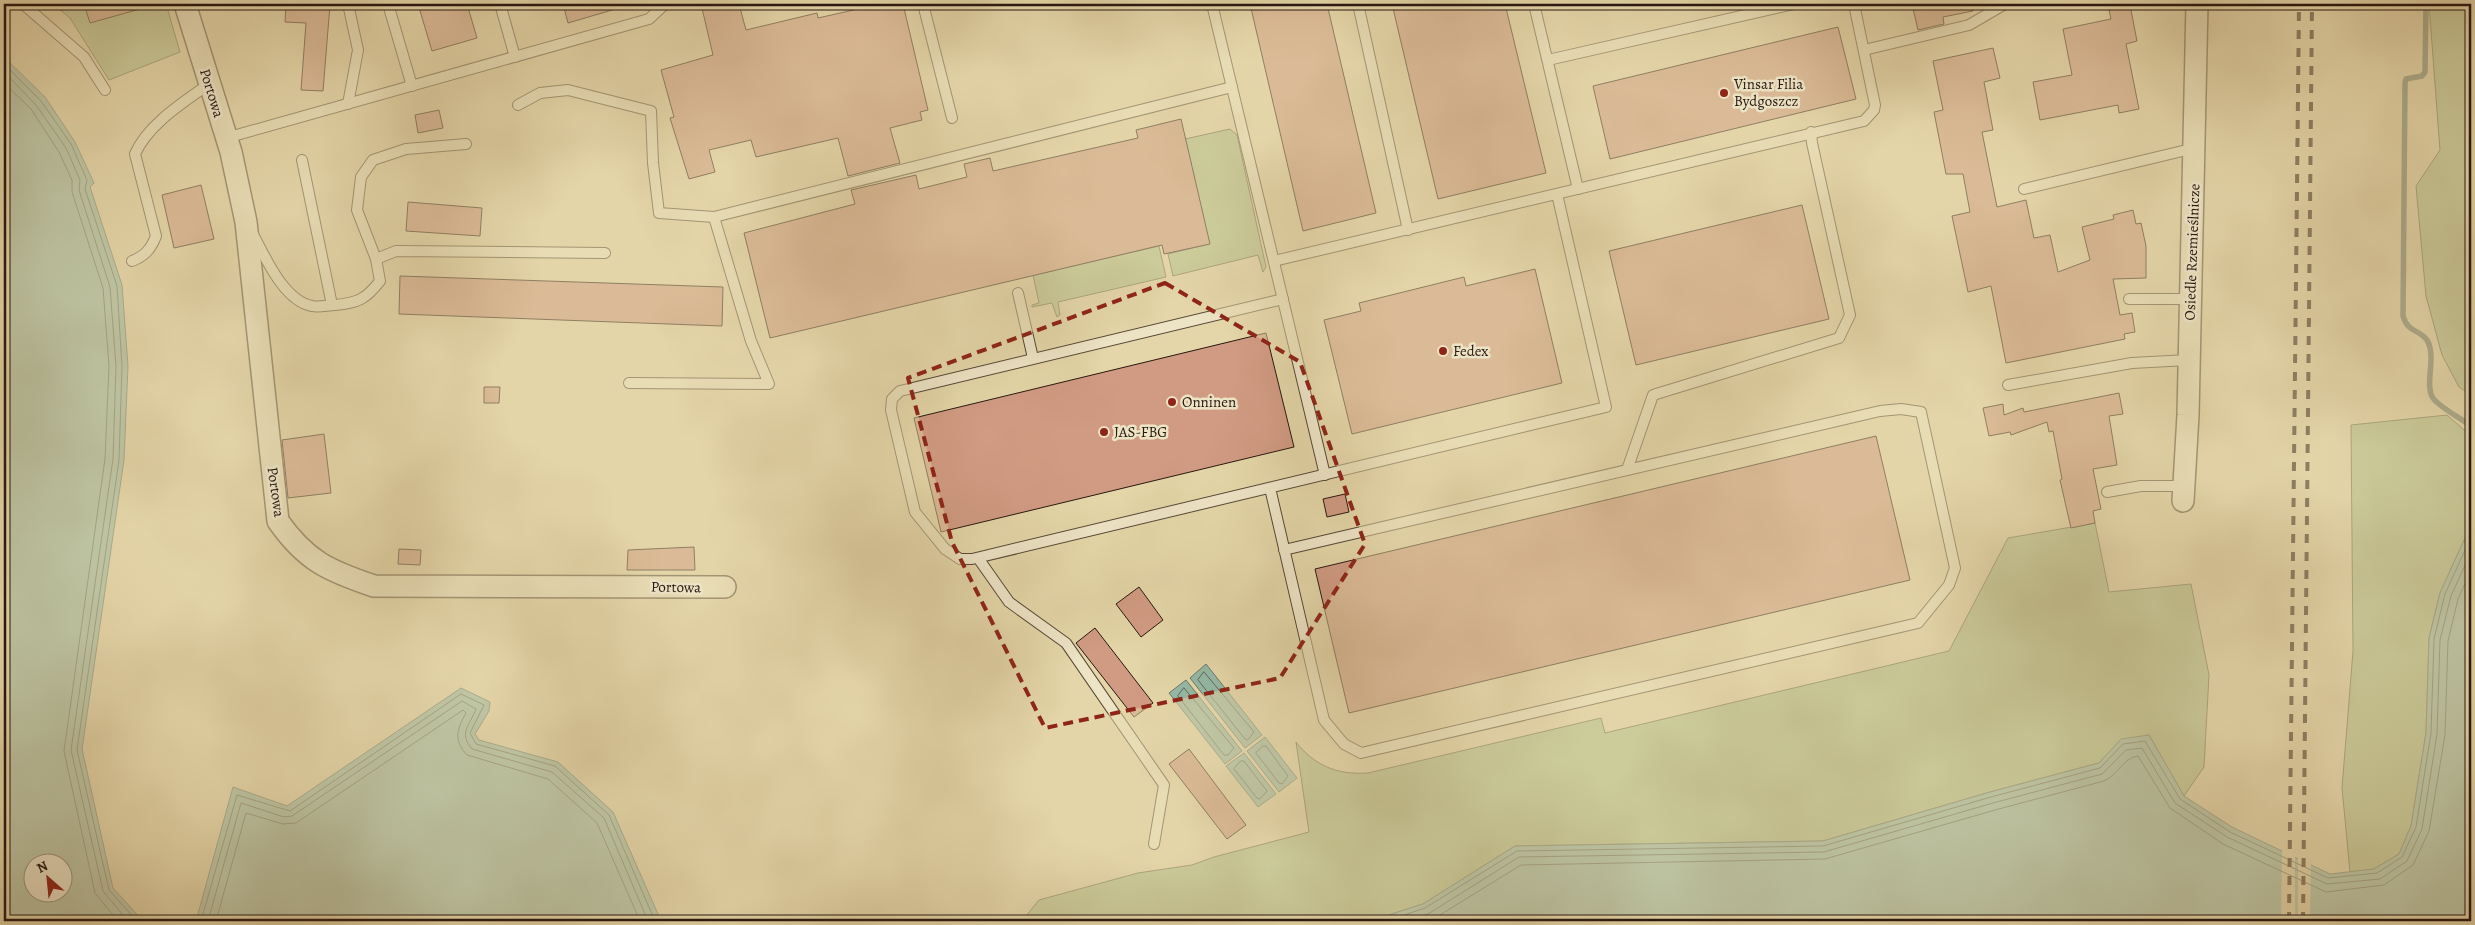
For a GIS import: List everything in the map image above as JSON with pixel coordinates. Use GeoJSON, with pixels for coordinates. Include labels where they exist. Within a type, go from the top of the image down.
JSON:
{"type":"FeatureCollection","features":[{"type":"Feature","properties":{"kind":"street","name":"Portowa"},"geometry":{"type":"LineString","coordinates":[[185,4],[226,138],[246,222],[278,521],[306,554],[324,568],[374,586],[725,587]]}},
{"type":"Feature","properties":{"kind":"street","name":"Osiedle Rzemieślnicze"},"geometry":{"type":"LineString","coordinates":[[2184,493],[2195,148],[2197,4]]}},
{"type":"Feature","properties":{"kind":"lane"},"geometry":{"type":"LineString","coordinates":[[23,4],[84,57],[105,90]]}},
{"type":"Feature","properties":{"kind":"lane"},"geometry":{"type":"LineString","coordinates":[[348,4],[358,50],[348,104]]}},
{"type":"Feature","properties":{"kind":"lane"},"geometry":{"type":"LineString","coordinates":[[388,4],[412,86]]}},
{"type":"Feature","properties":{"kind":"lane"},"geometry":{"type":"LineString","coordinates":[[500,4],[516,57]]}},
{"type":"Feature","properties":{"kind":"lane"},"geometry":{"type":"LineString","coordinates":[[226,138],[649,19],[665,4]]}},
{"type":"Feature","properties":{"kind":"lane"},"geometry":{"type":"LineString","coordinates":[[923,4],[952,118]]}},
{"type":"Feature","properties":{"kind":"lane"},"geometry":{"type":"LineString","coordinates":[[1212,4],[1325,475]]}},
{"type":"Feature","properties":{"kind":"lane"},"geometry":{"type":"LineString","coordinates":[[1358,4],[1408,230]]}},
{"type":"Feature","properties":{"kind":"lane"},"geometry":{"type":"LineString","coordinates":[[1534,4],[1578,189]]}},
{"type":"Feature","properties":{"kind":"lane"},"geometry":{"type":"LineString","coordinates":[[1548,60],[1794,4]]}},
{"type":"Feature","properties":{"kind":"lane"},"geometry":{"type":"LineString","coordinates":[[1274,261],[1864,120],[1874,110],[1876,104],[1854,4]]}},
{"type":"Feature","properties":{"kind":"lane"},"geometry":{"type":"LineString","coordinates":[[1864,50],[1969,25],[2005,4]]}},
{"type":"Feature","properties":{"kind":"lane"},"geometry":{"type":"LineString","coordinates":[[132,261],[143,257],[152,247],[156,236],[135,154],[140,143],[173,112],[210,84]]}},
{"type":"Feature","properties":{"kind":"lane"},"geometry":{"type":"LineString","coordinates":[[518,105],[540,93],[568,90],[651,111],[653,163],[659,213],[714,217],[1232,87]]}},
{"type":"Feature","properties":{"kind":"lane"},"geometry":{"type":"LineString","coordinates":[[1627,470],[1653,395],[1839,338],[1850,315],[1811,132]]}},
{"type":"Feature","properties":{"kind":"lane"},"geometry":{"type":"LineString","coordinates":[[246,222],[278,279],[300,302],[313,307],[351,304],[368,296],[380,281],[376,259],[357,210],[361,177],[373,160],[406,149],[466,144]]}},
{"type":"Feature","properties":{"kind":"lane"},"geometry":{"type":"LineString","coordinates":[[2024,188],[2195,148]]}},
{"type":"Feature","properties":{"kind":"lane"},"geometry":{"type":"LineString","coordinates":[[302,160],[332,305]]}},
{"type":"Feature","properties":{"kind":"lane"},"geometry":{"type":"LineString","coordinates":[[1283,299],[910,387],[900,391],[892,399],[891,410],[915,512],[945,549],[960,559],[978,558],[1606,407],[1558,194]]}},
{"type":"Feature","properties":{"kind":"lane"},"geometry":{"type":"LineString","coordinates":[[630,384],[769,384],[750,341],[714,217]]}},
{"type":"Feature","properties":{"kind":"lane"},"geometry":{"type":"LineString","coordinates":[[376,259],[396,251],[605,253]]}},
{"type":"Feature","properties":{"kind":"lane"},"geometry":{"type":"LineString","coordinates":[[1018,293],[1033,358]]}},
{"type":"Feature","properties":{"kind":"lane"},"geometry":{"type":"LineString","coordinates":[[2129,299],[2190,299]]}},
{"type":"Feature","properties":{"kind":"lane"},"geometry":{"type":"LineString","coordinates":[[2008,385],[2132,364],[2188,360]]}},
{"type":"Feature","properties":{"kind":"lane"},"geometry":{"type":"LineString","coordinates":[[1270,488],[1284,550],[1324,720],[1344,744],[1361,753],[1918,623],[1948,585],[1955,568],[1921,412],[1901,409],[1880,411],[1284,550]]}},
{"type":"Feature","properties":{"kind":"lane"},"geometry":{"type":"LineString","coordinates":[[2107,492],[2141,486],[2184,493]]}},
{"type":"Feature","properties":{"kind":"lane"},"geometry":{"type":"LineString","coordinates":[[978,558],[1009,602],[1066,643],[1164,785],[1154,844]]}},
{"type":"Feature","properties":{"kind":"highlighted area"},"geometry":{"type":"Polygon","coordinates":[[[1165,283],[1300,362],[1365,544],[1280,678],[1045,728],[952,542],[908,378],[1165,283]]]}},
{"type":"Feature","properties":{"kind":"green space"},"geometry":{"type":"Polygon","coordinates":[[[53,4],[166,4],[180,52],[109,80],[70,18],[53,4]]]}},
{"type":"Feature","properties":{"kind":"green space"},"geometry":{"type":"Polygon","coordinates":[[[2429,4],[2471,4],[2471,395],[2459,387],[2442,355],[2426,296],[2416,186],[2440,150],[2429,4]]]}},
{"type":"Feature","properties":{"kind":"green space"},"geometry":{"type":"Polygon","coordinates":[[[1230,129],[1237,135],[1266,267],[1263,272],[1258,255],[1173,276],[1168,254],[1209,244],[1185,139],[1230,129]]]}},
{"type":"Feature","properties":{"kind":"green space"},"geometry":{"type":"Polygon","coordinates":[[[1159,246],[1166,277],[1058,302],[1060,315],[1057,317],[1052,303],[1032,307],[1032,305],[1039,303],[1033,275],[1159,246]]]}},
{"type":"Feature","properties":{"kind":"green space"},"geometry":{"type":"Polygon","coordinates":[[[2447,415],[2471,436],[2471,525],[2440,593],[2429,638],[2426,733],[2411,826],[2399,854],[2374,869],[2350,872],[2342,788],[2353,651],[2351,425],[2447,415]]]}},
{"type":"Feature","properties":{"kind":"green space"},"geometry":{"type":"Polygon","coordinates":[[[2095,523],[2109,592],[2191,584],[2209,675],[2204,767],[2184,796],[2149,735],[2121,740],[2099,763],[1990,792],[1823,841],[1515,846],[1423,904],[1370,921],[1022,921],[1039,900],[1138,873],[1192,865],[1214,857],[1309,832],[1296,742],[1311,757],[1328,767],[1346,772],[1368,773],[1601,718],[1605,733],[1949,651],[2008,538],[2095,523]]]}},
{"type":"Feature","properties":{"kind":"water"},"geometry":{"type":"Polygon","coordinates":[[[4,57],[45,97],[75,142],[94,183],[90,187],[122,285],[128,366],[124,460],[82,749],[113,888],[143,921],[4,921],[4,57]]]}},
{"type":"Feature","properties":{"kind":"water"},"geometry":{"type":"Polygon","coordinates":[[[2471,525],[2471,921],[1370,921],[1423,904],[1515,846],[1823,841],[1990,792],[2099,763],[2121,739],[2149,735],[2184,796],[2232,827],[2330,874],[2374,869],[2399,854],[2411,826],[2426,733],[2429,638],[2440,593],[2471,525]]]}},
{"type":"Feature","properties":{"kind":"water"},"geometry":{"type":"Polygon","coordinates":[[[1206,664],[1262,735],[1245,748],[1190,678],[1206,664]]]}},
{"type":"Feature","properties":{"kind":"water"},"geometry":{"type":"Polygon","coordinates":[[[1186,680],[1242,751],[1225,764],[1169,693],[1186,680]]]}},
{"type":"Feature","properties":{"kind":"water"},"geometry":{"type":"Polygon","coordinates":[[[461,688],[490,702],[489,711],[475,734],[479,740],[558,762],[613,812],[661,921],[196,921],[233,787],[287,806],[461,688]]]}},
{"type":"Feature","properties":{"kind":"water"},"geometry":{"type":"Polygon","coordinates":[[[1265,737],[1297,778],[1279,792],[1247,751],[1265,737]]]}},
{"type":"Feature","properties":{"kind":"water"},"geometry":{"type":"Polygon","coordinates":[[[1244,753],[1276,794],[1258,807],[1226,766],[1244,753]]]}},
{"type":"Feature","properties":{"kind":"pier"},"geometry":{"type":"Polygon","coordinates":[[[2282,848],[2295,855],[2295,921],[2281,921],[2282,848]]]}},
{"type":"Feature","properties":{"kind":"pier"},"geometry":{"type":"Polygon","coordinates":[[[2298,856],[2311,862],[2310,921],[2298,921],[2298,856]]]}},
{"type":"Feature","properties":{"kind":"building"},"geometry":{"type":"Polygon","coordinates":[[[84,4],[139,4],[140,9],[90,23],[84,4]]]}},
{"type":"Feature","properties":{"kind":"building"},"geometry":{"type":"Polygon","coordinates":[[[308,4],[330,5],[323,91],[301,90],[306,23],[285,22],[286,5],[308,7],[308,4]]]}},
{"type":"Feature","properties":{"kind":"building"},"geometry":{"type":"Polygon","coordinates":[[[418,4],[467,4],[477,38],[432,51],[418,4]]]}},
{"type":"Feature","properties":{"kind":"building"},"geometry":{"type":"Polygon","coordinates":[[[563,4],[618,4],[619,8],[568,23],[563,4]]]}},
{"type":"Feature","properties":{"kind":"building"},"geometry":{"type":"Polygon","coordinates":[[[701,4],[739,4],[746,30],[817,13],[818,18],[880,4],[903,4],[928,110],[920,112],[922,120],[890,128],[900,163],[848,176],[838,138],[756,157],[751,140],[709,150],[715,172],[689,179],[670,118],[674,117],[661,70],[713,55],[701,4]]]}},
{"type":"Feature","properties":{"kind":"building"},"geometry":{"type":"Polygon","coordinates":[[[1250,4],[1327,4],[1376,213],[1303,231],[1250,4]]]}},
{"type":"Feature","properties":{"kind":"building"},"geometry":{"type":"Polygon","coordinates":[[[1392,4],[1505,4],[1546,173],[1438,199],[1392,4]]]}},
{"type":"Feature","properties":{"kind":"building"},"geometry":{"type":"Polygon","coordinates":[[[1912,4],[1973,4],[1973,11],[1943,17],[1944,24],[1918,30],[1912,4]]]}},
{"type":"Feature","properties":{"kind":"building"},"geometry":{"type":"Polygon","coordinates":[[[2130,5],[2137,41],[2126,44],[2139,109],[2119,113],[2118,105],[2040,120],[2033,82],[2072,75],[2063,29],[2111,19],[2109,10],[2130,5]]]}},
{"type":"Feature","properties":{"kind":"building","name":"Vinsar Filia Bydgoszcz"},"geometry":{"type":"Polygon","coordinates":[[[1838,27],[1856,99],[1610,159],[1593,86],[1838,27]]]}},
{"type":"Feature","properties":{"kind":"building"},"geometry":{"type":"Polygon","coordinates":[[[1993,48],[2000,78],[1984,82],[1993,130],[1982,132],[1997,207],[2026,200],[2034,238],[2050,235],[2058,272],[2090,260],[2082,227],[2114,219],[2113,215],[2133,210],[2136,224],[2141,223],[2146,246],[2146,278],[2113,279],[2120,315],[2132,313],[2135,332],[2124,334],[2125,339],[2006,363],[1991,286],[1968,292],[1952,216],[1970,212],[1963,174],[1946,174],[1934,112],[1943,110],[1933,61],[1993,48]]]}},
{"type":"Feature","properties":{"kind":"building"},"geometry":{"type":"Polygon","coordinates":[[[439,110],[443,128],[418,133],[415,115],[439,110]]]}},
{"type":"Feature","properties":{"kind":"building"},"geometry":{"type":"Polygon","coordinates":[[[1181,119],[1210,244],[1164,254],[1162,245],[770,338],[744,233],[855,204],[851,190],[916,175],[919,189],[967,177],[964,164],[990,158],[993,171],[1138,138],[1136,130],[1181,119]]]}},
{"type":"Feature","properties":{"kind":"building"},"geometry":{"type":"Polygon","coordinates":[[[201,185],[214,239],[174,248],[162,195],[201,185]]]}},
{"type":"Feature","properties":{"kind":"building"},"geometry":{"type":"Polygon","coordinates":[[[408,202],[482,208],[480,236],[406,231],[408,202]]]}},
{"type":"Feature","properties":{"kind":"building"},"geometry":{"type":"Polygon","coordinates":[[[1802,205],[1829,319],[1636,365],[1609,251],[1802,205]]]}},
{"type":"Feature","properties":{"kind":"building","name":"Fedex"},"geometry":{"type":"Polygon","coordinates":[[[1535,269],[1562,383],[1352,434],[1324,320],[1361,311],[1359,303],[1464,277],[1466,286],[1535,269]]]}},
{"type":"Feature","properties":{"kind":"building"},"geometry":{"type":"Polygon","coordinates":[[[400,276],[723,287],[722,326],[399,314],[400,276]]]}},
{"type":"Feature","properties":{"kind":"building","name":"JAS-FBG"},"geometry":{"type":"Polygon","coordinates":[[[1266,333],[1294,447],[941,532],[914,418],[1266,333]]]}},
{"type":"Feature","properties":{"kind":"building"},"geometry":{"type":"Polygon","coordinates":[[[484,387],[500,387],[499,403],[484,403],[484,387]]]}},
{"type":"Feature","properties":{"kind":"building"},"geometry":{"type":"Polygon","coordinates":[[[2119,393],[2123,414],[2109,416],[2117,465],[2093,469],[2101,509],[2093,511],[2095,523],[2071,528],[2060,480],[2062,479],[2053,431],[2049,432],[2047,422],[2011,435],[2010,432],[1989,436],[1983,408],[2003,404],[2004,415],[2023,408],[2024,412],[2119,393]]]}},
{"type":"Feature","properties":{"kind":"building"},"geometry":{"type":"Polygon","coordinates":[[[324,434],[331,493],[288,498],[282,440],[324,434]]]}},
{"type":"Feature","properties":{"kind":"building"},"geometry":{"type":"Polygon","coordinates":[[[1876,436],[1910,580],[1349,713],[1315,569],[1876,436]]]}},
{"type":"Feature","properties":{"kind":"building"},"geometry":{"type":"Polygon","coordinates":[[[1345,494],[1349,512],[1327,517],[1323,499],[1345,494]]]}},
{"type":"Feature","properties":{"kind":"building"},"geometry":{"type":"Polygon","coordinates":[[[694,547],[695,570],[627,570],[628,550],[694,547]]]}},
{"type":"Feature","properties":{"kind":"building"},"geometry":{"type":"Polygon","coordinates":[[[399,549],[421,550],[420,565],[398,564],[399,549]]]}},
{"type":"Feature","properties":{"kind":"building"},"geometry":{"type":"Polygon","coordinates":[[[1139,587],[1163,620],[1141,637],[1116,604],[1139,587]]]}},
{"type":"Feature","properties":{"kind":"building"},"geometry":{"type":"Polygon","coordinates":[[[1095,628],[1153,703],[1134,717],[1076,643],[1095,628]]]}},
{"type":"Feature","properties":{"kind":"building"},"geometry":{"type":"Polygon","coordinates":[[[1189,749],[1246,825],[1227,839],[1169,764],[1189,749]]]}},
{"type":"Feature","properties":{"kind":"waterway"},"geometry":{"type":"LineString","coordinates":[[2426,4],[2425,72],[2422,76],[2406,79],[2405,83],[2403,316],[2408,325],[2427,340],[2430,347],[2430,386],[2433,398],[2445,409],[2471,426]]}},
{"type":"Feature","properties":{"kind":"railway"},"geometry":{"type":"LineString","coordinates":[[2289,921],[2299,4]]}},
{"type":"Feature","properties":{"kind":"railway"},"geometry":{"type":"LineString","coordinates":[[2303,921],[2312,4]]}},
{"type":"Feature","properties":{"kind":"place","name":"Vinsar Filia Bydgoszcz"},"geometry":{"type":"Point","coordinates":[1724,93]}},
{"type":"Feature","properties":{"kind":"place","name":"Fedex"},"geometry":{"type":"Point","coordinates":[1443,351]}},
{"type":"Feature","properties":{"kind":"place","name":"Onninen"},"geometry":{"type":"Point","coordinates":[1172,402]}},
{"type":"Feature","properties":{"kind":"place","name":"JAS-FBG"},"geometry":{"type":"Point","coordinates":[1104,432]}}]}
